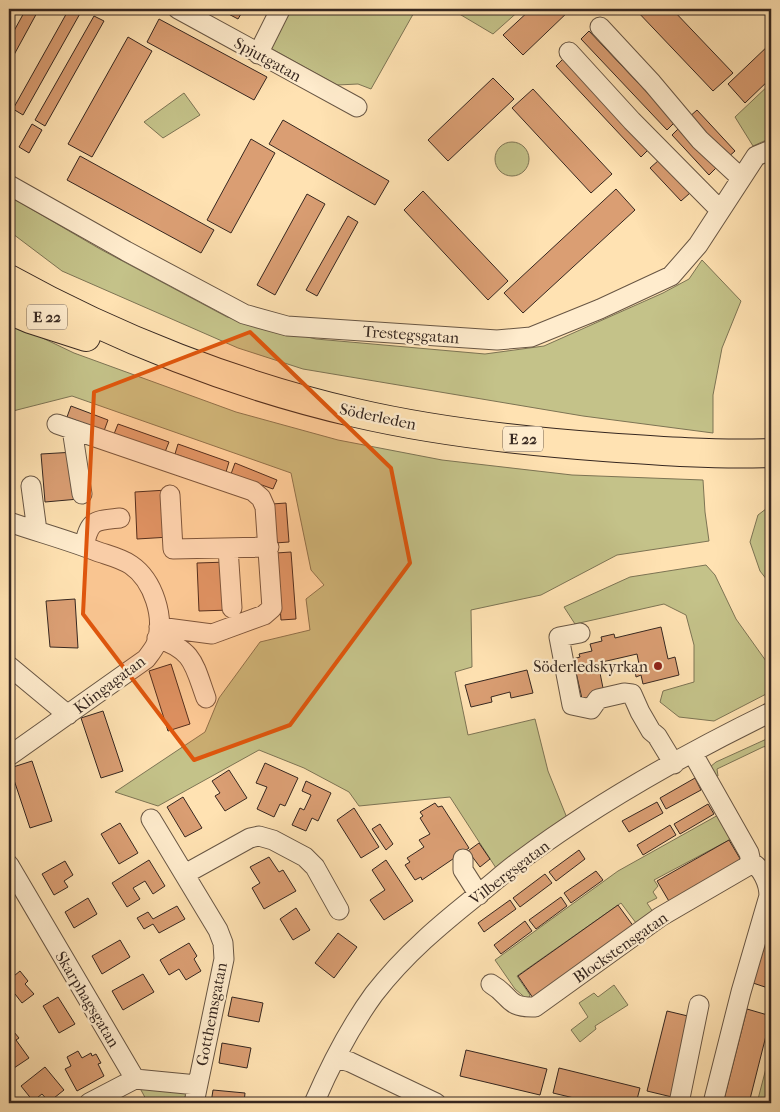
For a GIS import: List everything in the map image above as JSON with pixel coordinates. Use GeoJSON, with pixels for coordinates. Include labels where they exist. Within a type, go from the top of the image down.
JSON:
{"type":"FeatureCollection","features":[{"type":"Feature","properties":{"kind":"highway"},"geometry":{"type":"LineString","coordinates":[[9,260],[84,327]]}},
{"type":"Feature","properties":{"kind":"highway","name":"Söderleden"},"geometry":{"type":"LineString","coordinates":[[9,279],[84,327],[272,390],[355,413],[473,434],[574,445],[648,450],[771,453]]}},
{"type":"Feature","properties":{"kind":"highway","name":"Söderleden"},"geometry":{"type":"LineString","coordinates":[[9,297],[84,327],[239,397],[320,420],[398,438],[484,452],[564,460],[699,468],[771,469]]}},
{"type":"Feature","properties":{"kind":"highway"},"geometry":{"type":"LineString","coordinates":[[9,310],[30,319],[84,327]]}},
{"type":"Feature","properties":{"kind":"street","name":"Spjutgatan"},"geometry":{"type":"LineString","coordinates":[[178,9],[358,108]]}},
{"type":"Feature","properties":{"kind":"street"},"geometry":{"type":"LineString","coordinates":[[258,54],[280,10]]}},
{"type":"Feature","properties":{"kind":"street"},"geometry":{"type":"LineString","coordinates":[[600,27],[652,83],[700,140],[745,172]]}},
{"type":"Feature","properties":{"kind":"street"},"geometry":{"type":"LineString","coordinates":[[569,52],[632,121],[720,210]]}},
{"type":"Feature","properties":{"kind":"street","name":"Trestegsgatan"},"geometry":{"type":"LineString","coordinates":[[9,186],[244,314],[287,326],[497,340],[531,338],[672,276],[698,245],[756,156],[771,150]]}},
{"type":"Feature","properties":{"kind":"street"},"geometry":{"type":"LineString","coordinates":[[82,494],[65,427],[253,492],[261,498],[265,508],[272,608],[264,615],[212,634],[163,636]]}},
{"type":"Feature","properties":{"kind":"street"},"geometry":{"type":"LineString","coordinates":[[32,486],[37,531]]}},
{"type":"Feature","properties":{"kind":"street"},"geometry":{"type":"LineString","coordinates":[[170,495],[173,549],[268,547]]}},
{"type":"Feature","properties":{"kind":"street"},"geometry":{"type":"LineString","coordinates":[[84,546],[88,528],[97,521],[120,518]]}},
{"type":"Feature","properties":{"kind":"street"},"geometry":{"type":"LineString","coordinates":[[12,523],[84,546],[131,565],[142,576],[154,593],[163,636],[186,653],[195,667],[206,698]]}},
{"type":"Feature","properties":{"kind":"street"},"geometry":{"type":"LineString","coordinates":[[228,548],[232,608]]}},
{"type":"Feature","properties":{"kind":"street"},"geometry":{"type":"LineString","coordinates":[[580,633],[559,637],[572,705],[592,709],[598,699],[624,693],[632,694],[651,731],[657,736],[674,764]]}},
{"type":"Feature","properties":{"kind":"street","name":"Klingagatan"},"geometry":{"type":"LineString","coordinates":[[9,756],[146,659],[163,636]]}},
{"type":"Feature","properties":{"kind":"street"},"geometry":{"type":"LineString","coordinates":[[9,666],[68,715]]}},
{"type":"Feature","properties":{"kind":"street","name":"Vilbergsgatan"},"geometry":{"type":"LineString","coordinates":[[314,1103],[351,1030],[374,995],[401,963],[438,926],[521,860],[571,826],[621,794],[771,712]]}},
{"type":"Feature","properties":{"kind":"street"},"geometry":{"type":"LineString","coordinates":[[693,754],[749,853],[751,862],[758,866],[769,885],[769,896],[741,992],[713,1103]]}},
{"type":"Feature","properties":{"kind":"street","name":"Gotthemsgatan"},"geometry":{"type":"LineString","coordinates":[[151,819],[218,930],[223,943],[224,959],[196,1094]]}},
{"type":"Feature","properties":{"kind":"street"},"geometry":{"type":"LineString","coordinates":[[185,874],[250,838],[259,836],[273,840],[305,857],[315,868],[339,910]]}},
{"type":"Feature","properties":{"kind":"street"},"geometry":{"type":"LineString","coordinates":[[463,859],[463,870],[479,894]]}},
{"type":"Feature","properties":{"kind":"street","name":"Blockstensgatan"},"geometry":{"type":"LineString","coordinates":[[490,984],[504,994],[513,1004],[522,1007],[535,1007],[640,931],[746,867],[751,862]]}},
{"type":"Feature","properties":{"kind":"street","name":"Skarphagsgatan"},"geometry":{"type":"LineString","coordinates":[[9,865],[135,1079]]}},
{"type":"Feature","properties":{"kind":"street"},"geometry":{"type":"LineString","coordinates":[[679,1103],[699,1005]]}},
{"type":"Feature","properties":{"kind":"street"},"geometry":{"type":"LineString","coordinates":[[336,1058],[350,1062],[436,1103]]}},
{"type":"Feature","properties":{"kind":"street"},"geometry":{"type":"LineString","coordinates":[[90,1103],[135,1079],[196,1094]]}},
{"type":"Feature","properties":{"kind":"highlighted area"},"geometry":{"type":"Polygon","coordinates":[[[250,332],[391,468],[410,563],[290,725],[194,760],[83,614],[94,392],[250,332]]]}},
{"type":"Feature","properties":{"kind":"shaded area"},"geometry":{"type":"Polygon","coordinates":[[[301,9],[416,9],[371,89],[358,84],[337,85],[265,45],[286,11],[301,9]]]}},
{"type":"Feature","properties":{"kind":"shaded area"},"geometry":{"type":"Polygon","coordinates":[[[451,9],[521,9],[493,34],[451,9]]]}},
{"type":"Feature","properties":{"kind":"shaded area"},"geometry":{"type":"Polygon","coordinates":[[[771,83],[771,138],[753,146],[735,117],[771,83]]]}},
{"type":"Feature","properties":{"kind":"shaded area"},"geometry":{"type":"Polygon","coordinates":[[[184,93],[200,115],[163,138],[144,122],[184,93]]]}},
{"type":"Feature","properties":{"kind":"shaded area"},"geometry":{"type":"Polygon","coordinates":[[[512,142],[524,147],[529,159],[524,171],[512,176],[500,171],[495,159],[500,147],[512,142]]]}},
{"type":"Feature","properties":{"kind":"shaded area"},"geometry":{"type":"Polygon","coordinates":[[[9,196],[100,249],[227,317],[316,339],[485,354],[544,346],[663,293],[689,279],[702,260],[741,301],[722,348],[713,395],[713,433],[583,416],[303,369],[238,348],[62,271],[9,231],[9,196]]]}},
{"type":"Feature","properties":{"kind":"shaded area"},"geometry":{"type":"Polygon","coordinates":[[[9,322],[74,353],[236,412],[338,440],[442,460],[572,475],[703,480],[709,541],[617,555],[541,595],[471,610],[472,667],[455,672],[468,735],[535,719],[548,771],[567,818],[496,868],[450,797],[359,806],[349,792],[304,768],[259,750],[158,806],[115,792],[205,732],[219,698],[260,642],[310,630],[306,599],[324,585],[311,570],[291,473],[72,396],[9,412],[9,322]]]}},
{"type":"Feature","properties":{"kind":"shaded area"},"geometry":{"type":"Polygon","coordinates":[[[771,505],[771,585],[760,571],[750,542],[758,515],[771,505]]]}},
{"type":"Feature","properties":{"kind":"shaded area"},"geometry":{"type":"Polygon","coordinates":[[[706,565],[715,575],[736,619],[771,668],[770,692],[714,721],[679,717],[660,702],[663,691],[694,682],[694,645],[686,615],[664,604],[575,624],[564,607],[630,577],[706,565]]]}},
{"type":"Feature","properties":{"kind":"shaded area"},"geometry":{"type":"Polygon","coordinates":[[[771,737],[771,745],[717,769],[718,776],[715,776],[710,767],[716,762],[771,737]]]}},
{"type":"Feature","properties":{"kind":"shaded area"},"geometry":{"type":"Polygon","coordinates":[[[720,814],[733,838],[654,880],[658,886],[653,892],[657,898],[647,903],[653,912],[636,923],[621,903],[517,976],[530,995],[528,1000],[515,989],[495,960],[618,871],[720,814]]]}},
{"type":"Feature","properties":{"kind":"shaded area"},"geometry":{"type":"Polygon","coordinates":[[[614,985],[628,1005],[595,1026],[596,1029],[580,1042],[571,1030],[588,1017],[579,1003],[594,993],[598,997],[614,985]]]}},
{"type":"Feature","properties":{"kind":"shaded area"},"geometry":{"type":"Polygon","coordinates":[[[771,1049],[771,1103],[757,1103],[771,1049]]]}},
{"type":"Feature","properties":{"kind":"shaded area"},"geometry":{"type":"Polygon","coordinates":[[[135,1079],[197,1085],[194,1103],[148,1103],[135,1079]]]}},
{"type":"Feature","properties":{"kind":"building"},"geometry":{"type":"Polygon","coordinates":[[[26,9],[39,9],[9,64],[9,40],[26,9]]]}},
{"type":"Feature","properties":{"kind":"building"},"geometry":{"type":"Polygon","coordinates":[[[69,9],[82,10],[23,115],[13,109],[69,9]]]}},
{"type":"Feature","properties":{"kind":"building"},"geometry":{"type":"Polygon","coordinates":[[[219,9],[244,9],[238,19],[219,9]]]}},
{"type":"Feature","properties":{"kind":"building"},"geometry":{"type":"Polygon","coordinates":[[[531,9],[571,9],[523,55],[503,35],[531,9]]]}},
{"type":"Feature","properties":{"kind":"building"},"geometry":{"type":"Polygon","coordinates":[[[635,9],[672,9],[733,73],[713,91],[635,9]]]}},
{"type":"Feature","properties":{"kind":"building"},"geometry":{"type":"Polygon","coordinates":[[[94,16],[104,21],[45,126],[35,120],[94,16]]]}},
{"type":"Feature","properties":{"kind":"building"},"geometry":{"type":"Polygon","coordinates":[[[159,19],[267,77],[254,100],[147,42],[159,19]]]}},
{"type":"Feature","properties":{"kind":"building"},"geometry":{"type":"Polygon","coordinates":[[[589,31],[675,122],[667,130],[581,39],[589,31]]]}},
{"type":"Feature","properties":{"kind":"building"},"geometry":{"type":"Polygon","coordinates":[[[128,37],[152,51],[92,157],[68,144],[128,37]]]}},
{"type":"Feature","properties":{"kind":"building"},"geometry":{"type":"Polygon","coordinates":[[[771,43],[771,78],[745,103],[728,84],[771,43]]]}},
{"type":"Feature","properties":{"kind":"building"},"geometry":{"type":"Polygon","coordinates":[[[564,58],[649,149],[641,157],[556,66],[564,58]]]}},
{"type":"Feature","properties":{"kind":"building"},"geometry":{"type":"Polygon","coordinates":[[[493,78],[514,99],[448,161],[428,140],[493,78]]]}},
{"type":"Feature","properties":{"kind":"building"},"geometry":{"type":"Polygon","coordinates":[[[533,89],[612,174],[591,193],[512,108],[533,89]]]}},
{"type":"Feature","properties":{"kind":"building"},"geometry":{"type":"Polygon","coordinates":[[[697,110],[735,151],[726,159],[688,118],[697,110]]]}},
{"type":"Feature","properties":{"kind":"building"},"geometry":{"type":"Polygon","coordinates":[[[283,120],[389,181],[375,205],[269,144],[283,120]]]}},
{"type":"Feature","properties":{"kind":"building"},"geometry":{"type":"Polygon","coordinates":[[[32,124],[42,130],[29,153],[19,147],[32,124]]]}},
{"type":"Feature","properties":{"kind":"building"},"geometry":{"type":"Polygon","coordinates":[[[680,127],[717,167],[709,175],[672,135],[680,127]]]}},
{"type":"Feature","properties":{"kind":"building"},"geometry":{"type":"Polygon","coordinates":[[[251,139],[275,153],[231,233],[207,220],[251,139]]]}},
{"type":"Feature","properties":{"kind":"building"},"geometry":{"type":"Polygon","coordinates":[[[80,156],[214,230],[201,253],[67,180],[80,156]]]}},
{"type":"Feature","properties":{"kind":"building"},"geometry":{"type":"Polygon","coordinates":[[[659,160],[690,193],[681,201],[650,168],[659,160]]]}},
{"type":"Feature","properties":{"kind":"building"},"geometry":{"type":"Polygon","coordinates":[[[616,189],[635,210],[523,313],[504,293],[616,189]]]}},
{"type":"Feature","properties":{"kind":"building"},"geometry":{"type":"Polygon","coordinates":[[[423,191],[508,281],[488,300],[404,210],[423,191]]]}},
{"type":"Feature","properties":{"kind":"building"},"geometry":{"type":"Polygon","coordinates":[[[307,194],[325,204],[275,295],[257,285],[307,194]]]}},
{"type":"Feature","properties":{"kind":"building"},"geometry":{"type":"Polygon","coordinates":[[[348,216],[358,222],[317,296],[306,290],[348,216]]]}},
{"type":"Feature","properties":{"kind":"building"},"geometry":{"type":"Polygon","coordinates":[[[71,406],[108,420],[104,431],[67,417],[71,406]]]}},
{"type":"Feature","properties":{"kind":"building"},"geometry":{"type":"Polygon","coordinates":[[[118,424],[169,442],[165,452],[114,434],[118,424]]]}},
{"type":"Feature","properties":{"kind":"building"},"geometry":{"type":"Polygon","coordinates":[[[178,444],[229,462],[226,472],[175,454],[178,444]]]}},
{"type":"Feature","properties":{"kind":"building"},"geometry":{"type":"Polygon","coordinates":[[[75,452],[79,499],[45,502],[41,454],[75,452]]]}},
{"type":"Feature","properties":{"kind":"building"},"geometry":{"type":"Polygon","coordinates":[[[235,463],[277,480],[273,489],[231,474],[235,463]]]}},
{"type":"Feature","properties":{"kind":"building"},"geometry":{"type":"Polygon","coordinates":[[[167,490],[170,537],[137,539],[135,492],[167,490]]]}},
{"type":"Feature","properties":{"kind":"building"},"geometry":{"type":"Polygon","coordinates":[[[286,503],[289,542],[275,543],[272,504],[286,503]]]}},
{"type":"Feature","properties":{"kind":"building"},"geometry":{"type":"Polygon","coordinates":[[[291,552],[296,619],[281,620],[276,553],[291,552]]]}},
{"type":"Feature","properties":{"kind":"building"},"geometry":{"type":"Polygon","coordinates":[[[228,562],[230,610],[199,611],[197,563],[228,562]]]}},
{"type":"Feature","properties":{"kind":"building"},"geometry":{"type":"Polygon","coordinates":[[[75,599],[78,648],[50,647],[46,601],[75,599]]]}},
{"type":"Feature","properties":{"kind":"building","name":"Söderledskyrkan"},"geometry":{"type":"Polygon","coordinates":[[[661,627],[668,659],[675,657],[679,675],[643,684],[641,675],[636,677],[635,670],[640,669],[637,654],[598,663],[605,698],[583,703],[573,659],[580,657],[579,654],[592,651],[590,644],[602,641],[601,637],[614,634],[615,638],[661,627]]]}},
{"type":"Feature","properties":{"kind":"building"},"geometry":{"type":"Polygon","coordinates":[[[171,664],[190,724],[168,731],[149,671],[171,664]]]}},
{"type":"Feature","properties":{"kind":"building"},"geometry":{"type":"Polygon","coordinates":[[[527,670],[533,693],[511,698],[510,692],[491,697],[492,702],[471,707],[465,685],[527,670]]]}},
{"type":"Feature","properties":{"kind":"building"},"geometry":{"type":"Polygon","coordinates":[[[103,711],[123,771],[101,778],[81,718],[103,711]]]}},
{"type":"Feature","properties":{"kind":"building"},"geometry":{"type":"Polygon","coordinates":[[[32,761],[52,821],[30,828],[10,768],[32,761]]]}},
{"type":"Feature","properties":{"kind":"building"},"geometry":{"type":"Polygon","coordinates":[[[265,763],[298,778],[285,806],[280,804],[274,817],[257,809],[267,787],[256,783],[265,763]]]}},
{"type":"Feature","properties":{"kind":"building"},"geometry":{"type":"Polygon","coordinates":[[[229,770],[247,798],[225,811],[215,796],[220,793],[212,781],[229,770]]]}},
{"type":"Feature","properties":{"kind":"building"},"geometry":{"type":"Polygon","coordinates":[[[695,778],[701,790],[666,809],[660,798],[695,778]]]}},
{"type":"Feature","properties":{"kind":"building"},"geometry":{"type":"Polygon","coordinates":[[[306,781],[331,793],[318,821],[312,818],[306,831],[292,825],[300,808],[304,810],[311,795],[302,791],[306,781]]]}},
{"type":"Feature","properties":{"kind":"building"},"geometry":{"type":"Polygon","coordinates":[[[183,797],[202,828],[185,837],[167,807],[183,797]]]}},
{"type":"Feature","properties":{"kind":"building"},"geometry":{"type":"Polygon","coordinates":[[[657,802],[663,813],[629,832],[622,821],[657,802]]]}},
{"type":"Feature","properties":{"kind":"building"},"geometry":{"type":"Polygon","coordinates":[[[435,803],[438,807],[442,806],[469,848],[422,880],[421,877],[415,880],[405,865],[410,862],[407,858],[424,847],[419,840],[430,834],[420,818],[423,816],[420,812],[435,803]]]}},
{"type":"Feature","properties":{"kind":"building"},"geometry":{"type":"Polygon","coordinates":[[[708,804],[714,814],[680,834],[674,824],[708,804]]]}},
{"type":"Feature","properties":{"kind":"building"},"geometry":{"type":"Polygon","coordinates":[[[354,808],[379,847],[361,858],[337,820],[354,808]]]}},
{"type":"Feature","properties":{"kind":"building"},"geometry":{"type":"Polygon","coordinates":[[[120,823],[138,853],[119,864],[101,834],[120,823]]]}},
{"type":"Feature","properties":{"kind":"building"},"geometry":{"type":"Polygon","coordinates":[[[380,824],[393,844],[386,850],[372,829],[380,824]]]}},
{"type":"Feature","properties":{"kind":"building"},"geometry":{"type":"Polygon","coordinates":[[[670,825],[676,835],[643,855],[637,845],[670,825]]]}},
{"type":"Feature","properties":{"kind":"building"},"geometry":{"type":"Polygon","coordinates":[[[729,840],[742,862],[670,903],[657,881],[729,840]]]}},
{"type":"Feature","properties":{"kind":"building"},"geometry":{"type":"Polygon","coordinates":[[[479,843],[490,859],[480,867],[468,851],[479,843]]]}},
{"type":"Feature","properties":{"kind":"building"},"geometry":{"type":"Polygon","coordinates":[[[579,850],[585,859],[556,881],[549,872],[579,850]]]}},
{"type":"Feature","properties":{"kind":"building"},"geometry":{"type":"Polygon","coordinates":[[[269,857],[279,872],[283,870],[296,891],[264,909],[252,888],[260,883],[250,867],[269,857]]]}},
{"type":"Feature","properties":{"kind":"building"},"geometry":{"type":"Polygon","coordinates":[[[149,860],[165,886],[153,894],[145,881],[133,888],[140,899],[127,907],[112,883],[149,860]]]}},
{"type":"Feature","properties":{"kind":"building"},"geometry":{"type":"Polygon","coordinates":[[[386,860],[413,901],[384,920],[370,900],[385,890],[372,870],[386,860]]]}},
{"type":"Feature","properties":{"kind":"building"},"geometry":{"type":"Polygon","coordinates":[[[65,861],[73,875],[64,881],[68,887],[54,895],[42,874],[65,861]]]}},
{"type":"Feature","properties":{"kind":"building"},"geometry":{"type":"Polygon","coordinates":[[[596,871],[603,880],[571,903],[564,893],[596,871]]]}},
{"type":"Feature","properties":{"kind":"building"},"geometry":{"type":"Polygon","coordinates":[[[545,874],[552,883],[520,907],[513,898],[545,874]]]}},
{"type":"Feature","properties":{"kind":"building"},"geometry":{"type":"Polygon","coordinates":[[[561,897],[567,906],[536,929],[529,920],[561,897]]]}},
{"type":"Feature","properties":{"kind":"building"},"geometry":{"type":"Polygon","coordinates":[[[88,898],[97,914],[74,928],[65,912],[88,898]]]}},
{"type":"Feature","properties":{"kind":"building"},"geometry":{"type":"Polygon","coordinates":[[[510,900],[516,909],[484,932],[478,923],[510,900]]]}},
{"type":"Feature","properties":{"kind":"building"},"geometry":{"type":"Polygon","coordinates":[[[618,905],[634,927],[533,998],[518,976],[618,905]]]}},
{"type":"Feature","properties":{"kind":"building"},"geometry":{"type":"Polygon","coordinates":[[[177,906],[185,919],[159,933],[153,924],[144,929],[137,918],[148,912],[153,919],[177,906]]]}},
{"type":"Feature","properties":{"kind":"building"},"geometry":{"type":"Polygon","coordinates":[[[296,908],[310,930],[293,940],[280,919],[296,908]]]}},
{"type":"Feature","properties":{"kind":"building"},"geometry":{"type":"Polygon","coordinates":[[[525,921],[532,931],[501,954],[494,945],[525,921]]]}},
{"type":"Feature","properties":{"kind":"building"},"geometry":{"type":"Polygon","coordinates":[[[771,925],[771,989],[753,983],[771,925]]]}},
{"type":"Feature","properties":{"kind":"building"},"geometry":{"type":"Polygon","coordinates":[[[338,933],[357,947],[334,978],[315,963],[338,933]]]}},
{"type":"Feature","properties":{"kind":"building"},"geometry":{"type":"Polygon","coordinates":[[[120,940],[130,957],[102,974],[92,956],[120,940]]]}},
{"type":"Feature","properties":{"kind":"building"},"geometry":{"type":"Polygon","coordinates":[[[189,943],[197,956],[194,959],[201,971],[186,980],[179,969],[169,975],[160,960],[189,943]]]}},
{"type":"Feature","properties":{"kind":"building"},"geometry":{"type":"Polygon","coordinates":[[[20,971],[28,981],[25,984],[34,994],[22,1003],[15,994],[9,999],[9,980],[20,971]]]}},
{"type":"Feature","properties":{"kind":"building"},"geometry":{"type":"Polygon","coordinates":[[[143,974],[154,992],[123,1010],[112,991],[143,974]]]}},
{"type":"Feature","properties":{"kind":"building"},"geometry":{"type":"Polygon","coordinates":[[[58,997],[75,1024],[59,1033],[43,1006],[58,997]]]}},
{"type":"Feature","properties":{"kind":"building"},"geometry":{"type":"Polygon","coordinates":[[[232,997],[263,1003],[259,1022],[228,1016],[232,997]]]}},
{"type":"Feature","properties":{"kind":"building"},"geometry":{"type":"Polygon","coordinates":[[[747,1009],[771,1016],[749,1103],[723,1103],[747,1009]]]}},
{"type":"Feature","properties":{"kind":"building"},"geometry":{"type":"Polygon","coordinates":[[[667,1011],[692,1017],[672,1097],[647,1091],[667,1011]]]}},
{"type":"Feature","properties":{"kind":"building"},"geometry":{"type":"Polygon","coordinates":[[[9,1026],[19,1038],[16,1040],[29,1058],[14,1068],[9,1062],[9,1026]]]}},
{"type":"Feature","properties":{"kind":"building"},"geometry":{"type":"Polygon","coordinates":[[[222,1043],[251,1048],[247,1068],[219,1063],[222,1043]]]}},
{"type":"Feature","properties":{"kind":"building"},"geometry":{"type":"Polygon","coordinates":[[[466,1050],[547,1069],[540,1095],[460,1076],[466,1050]]]}},
{"type":"Feature","properties":{"kind":"building"},"geometry":{"type":"Polygon","coordinates":[[[78,1051],[82,1058],[91,1053],[92,1056],[96,1054],[101,1063],[98,1064],[104,1076],[77,1091],[65,1069],[71,1066],[67,1057],[78,1051]]]}},
{"type":"Feature","properties":{"kind":"building"},"geometry":{"type":"Polygon","coordinates":[[[45,1067],[64,1090],[49,1102],[42,1094],[33,1101],[21,1086],[45,1067]]]}},
{"type":"Feature","properties":{"kind":"building"},"geometry":{"type":"Polygon","coordinates":[[[559,1068],[640,1088],[636,1103],[595,1103],[553,1093],[559,1068]]]}},
{"type":"Feature","properties":{"kind":"building"},"geometry":{"type":"Polygon","coordinates":[[[213,1090],[245,1093],[244,1103],[211,1103],[213,1090]]]}},
{"type":"Feature","properties":{"kind":"place","name":"Söderledskyrkan"},"geometry":{"type":"Point","coordinates":[658,666]}}]}
